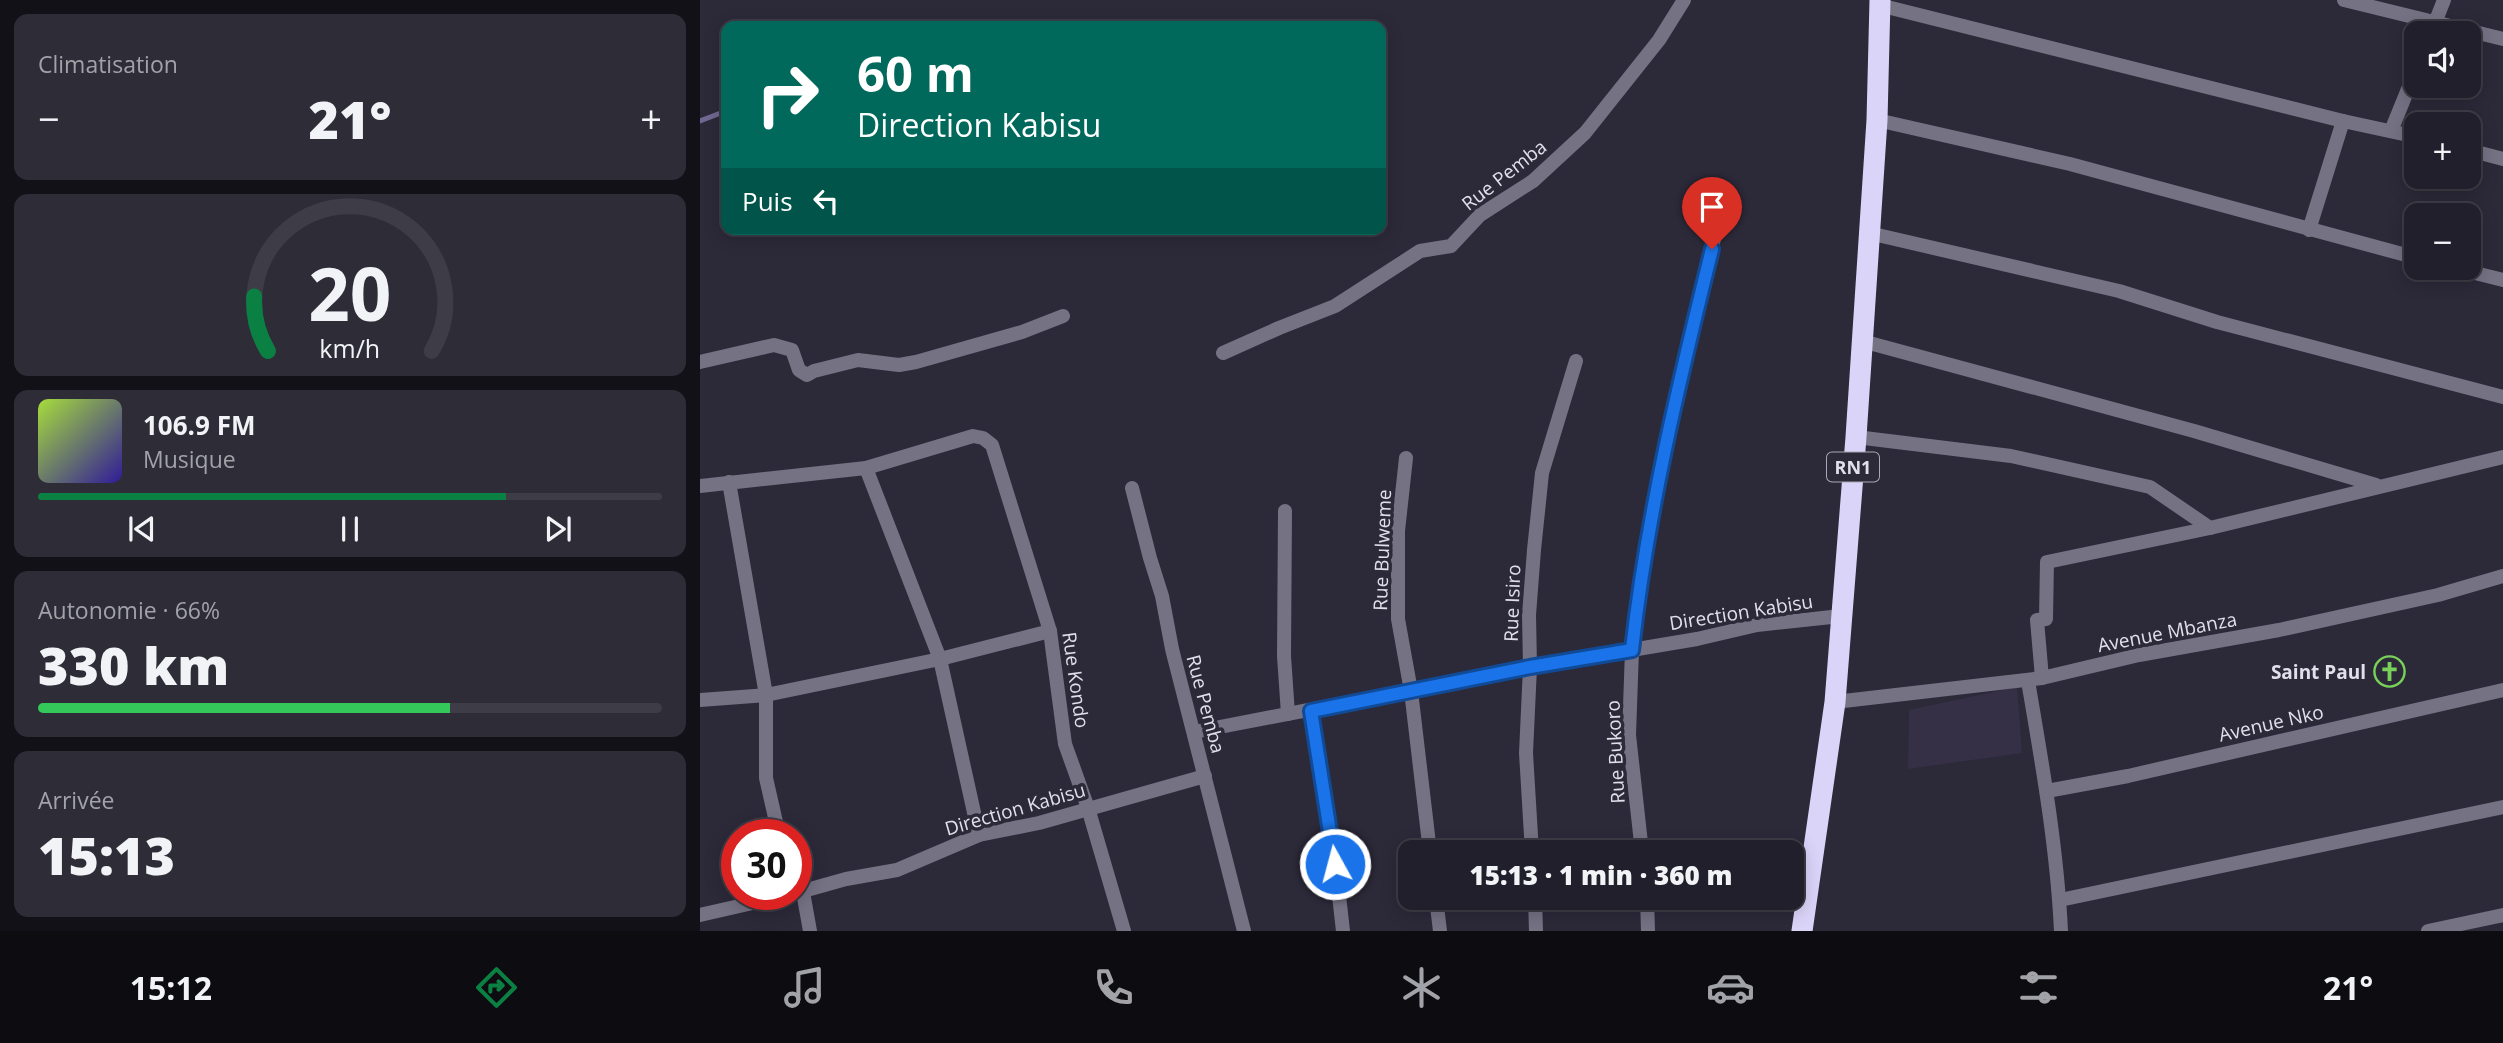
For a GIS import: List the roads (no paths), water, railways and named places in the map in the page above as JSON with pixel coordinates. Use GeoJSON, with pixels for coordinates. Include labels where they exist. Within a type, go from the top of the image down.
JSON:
{"type":"FeatureCollection","features":[{"type":"Feature","properties":{"kind":"highway","name":"RN1"},"geometry":{"type":"LineString","coordinates":[[1802,931],[1835,702],[1877,120],[1880,2]]}},
{"type":"Feature","properties":{"kind":"street","name":"Rue Pemba"},"geometry":{"type":"LineString","coordinates":[[1223,353],[1335,306],[1420,251],[1451,246],[1480,215],[1533,181],[1585,133],[1659,40],[1684,0]]}},
{"type":"Feature","properties":{"kind":"street"},"geometry":{"type":"LineString","coordinates":[[2344,0],[2411,21]]}},
{"type":"Feature","properties":{"kind":"street"},"geometry":{"type":"LineString","coordinates":[[2436,21],[2444,0]]}},
{"type":"Feature","properties":{"kind":"street"},"geometry":{"type":"LineString","coordinates":[[1880,2],[2343,121],[2404,134]]}},
{"type":"Feature","properties":{"kind":"street"},"geometry":{"type":"LineString","coordinates":[[2481,36],[2503,39]]}},
{"type":"Feature","properties":{"kind":"street"},"geometry":{"type":"LineString","coordinates":[[2391,131],[2404,98]]}},
{"type":"Feature","properties":{"kind":"street"},"geometry":{"type":"LineString","coordinates":[[1877,120],[2070,164],[2404,255]]}},
{"type":"Feature","properties":{"kind":"street"},"geometry":{"type":"LineString","coordinates":[[2309,230],[2343,121]]}},
{"type":"Feature","properties":{"kind":"street"},"geometry":{"type":"LineString","coordinates":[[2481,153],[2503,159]]}},
{"type":"Feature","properties":{"kind":"street","name":"Rue Bukoro"},"geometry":{"type":"LineString","coordinates":[[1641,840],[1629,735],[1632,650],[1638,592],[1675,399],[1722,197]]}},
{"type":"Feature","properties":{"kind":"street"},"geometry":{"type":"LineString","coordinates":[[1869,233],[2119,291],[2217,322],[2503,397]]}},
{"type":"Feature","properties":{"kind":"street"},"geometry":{"type":"LineString","coordinates":[[2481,274],[2503,280]]}},
{"type":"Feature","properties":{"kind":"street"},"geometry":{"type":"LineString","coordinates":[[700,362],[774,345],[792,350],[799,370],[807,375],[858,360],[899,365],[1022,332],[1062,316]]}},
{"type":"Feature","properties":{"kind":"street"},"geometry":{"type":"LineString","coordinates":[[1862,341],[2194,431],[2378,486]]}},
{"type":"Feature","properties":{"kind":"street","name":"Rue Isiro"},"geometry":{"type":"LineString","coordinates":[[1531,840],[1526,753],[1530,667],[1529,615],[1542,473],[1576,361]]}},
{"type":"Feature","properties":{"kind":"street","name":"Rue Kondo"},"geometry":{"type":"LineString","coordinates":[[866,468],[973,436],[984,438],[992,445],[1050,631],[1066,744],[1124,931]]}},
{"type":"Feature","properties":{"kind":"street"},"geometry":{"type":"LineString","coordinates":[[1856,437],[2011,456],[2150,488],[2210,528]]}},
{"type":"Feature","properties":{"kind":"street"},"geometry":{"type":"LineString","coordinates":[[2061,931],[2060,900],[2035,680],[2038,620],[2046,619],[2047,562],[2210,528],[2503,457]]}},
{"type":"Feature","properties":{"kind":"street","name":"Rue Bulweme"},"geometry":{"type":"LineString","coordinates":[[1406,458],[1398,531],[1398,619],[1412,691],[1429,840]]}},
{"type":"Feature","properties":{"kind":"street"},"geometry":{"type":"LineString","coordinates":[[700,486],[866,468],[940,659],[979,835]]}},
{"type":"Feature","properties":{"kind":"street"},"geometry":{"type":"LineString","coordinates":[[729,482],[766,695],[766,778],[775,819]]}},
{"type":"Feature","properties":{"kind":"street","name":"Rue Pemba"},"geometry":{"type":"LineString","coordinates":[[1132,488],[1162,596],[1172,649],[1244,931]]}},
{"type":"Feature","properties":{"kind":"street"},"geometry":{"type":"LineString","coordinates":[[1285,511],[1284,656],[1288,714]]}},
{"type":"Feature","properties":{"kind":"street","name":"Avenue Mbanza"},"geometry":{"type":"LineString","coordinates":[[1835,702],[2035,680],[2139,655],[2279,630],[2425,598],[2503,576]]}},
{"type":"Feature","properties":{"kind":"street","name":"Direction Kabisu"},"geometry":{"type":"LineString","coordinates":[[1194,732],[1530,667],[1696,639],[1757,625],[1841,616]]}},
{"type":"Feature","properties":{"kind":"street"},"geometry":{"type":"LineString","coordinates":[[700,700],[766,695],[940,659],[1050,631]]}},
{"type":"Feature","properties":{"kind":"street","name":"Avenue Nko"},"geometry":{"type":"LineString","coordinates":[[2046,791],[2128,776],[2503,690]]}},
{"type":"Feature","properties":{"kind":"street"},"geometry":{"type":"LineString","coordinates":[[1311,711],[1333,842],[1343,931]]}},
{"type":"Feature","properties":{"kind":"street","name":"Direction Kabisu"},"geometry":{"type":"LineString","coordinates":[[812,889],[846,879],[897,870],[979,835],[1039,823],[1205,776]]}},
{"type":"Feature","properties":{"kind":"street"},"geometry":{"type":"LineString","coordinates":[[2060,900],[2503,807]]}},
{"type":"Feature","properties":{"kind":"street","name":"Direction Kabisu"},"geometry":{"type":"LineString","coordinates":[[700,915],[722,910]]}},
{"type":"Feature","properties":{"kind":"street"},"geometry":{"type":"LineString","coordinates":[[803,910],[810,931]]}},
{"type":"Feature","properties":{"kind":"street"},"geometry":{"type":"LineString","coordinates":[[1437,910],[1440,931]]}},
{"type":"Feature","properties":{"kind":"street"},"geometry":{"type":"LineString","coordinates":[[1535,910],[1536,931]]}},
{"type":"Feature","properties":{"kind":"street"},"geometry":{"type":"LineString","coordinates":[[1647,910],[1648,931]]}},
{"type":"Feature","properties":{"kind":"street"},"geometry":{"type":"LineString","coordinates":[[2428,931],[2503,915]]}},
{"type":"Feature","properties":{"kind":"waterway"},"geometry":{"type":"LineString","coordinates":[[700,121],[721,113]]}},
{"type":"Feature","properties":{"kind":"place","name":"Saint Paul"},"geometry":{"type":"Point","coordinates":[2389,672]}}]}
